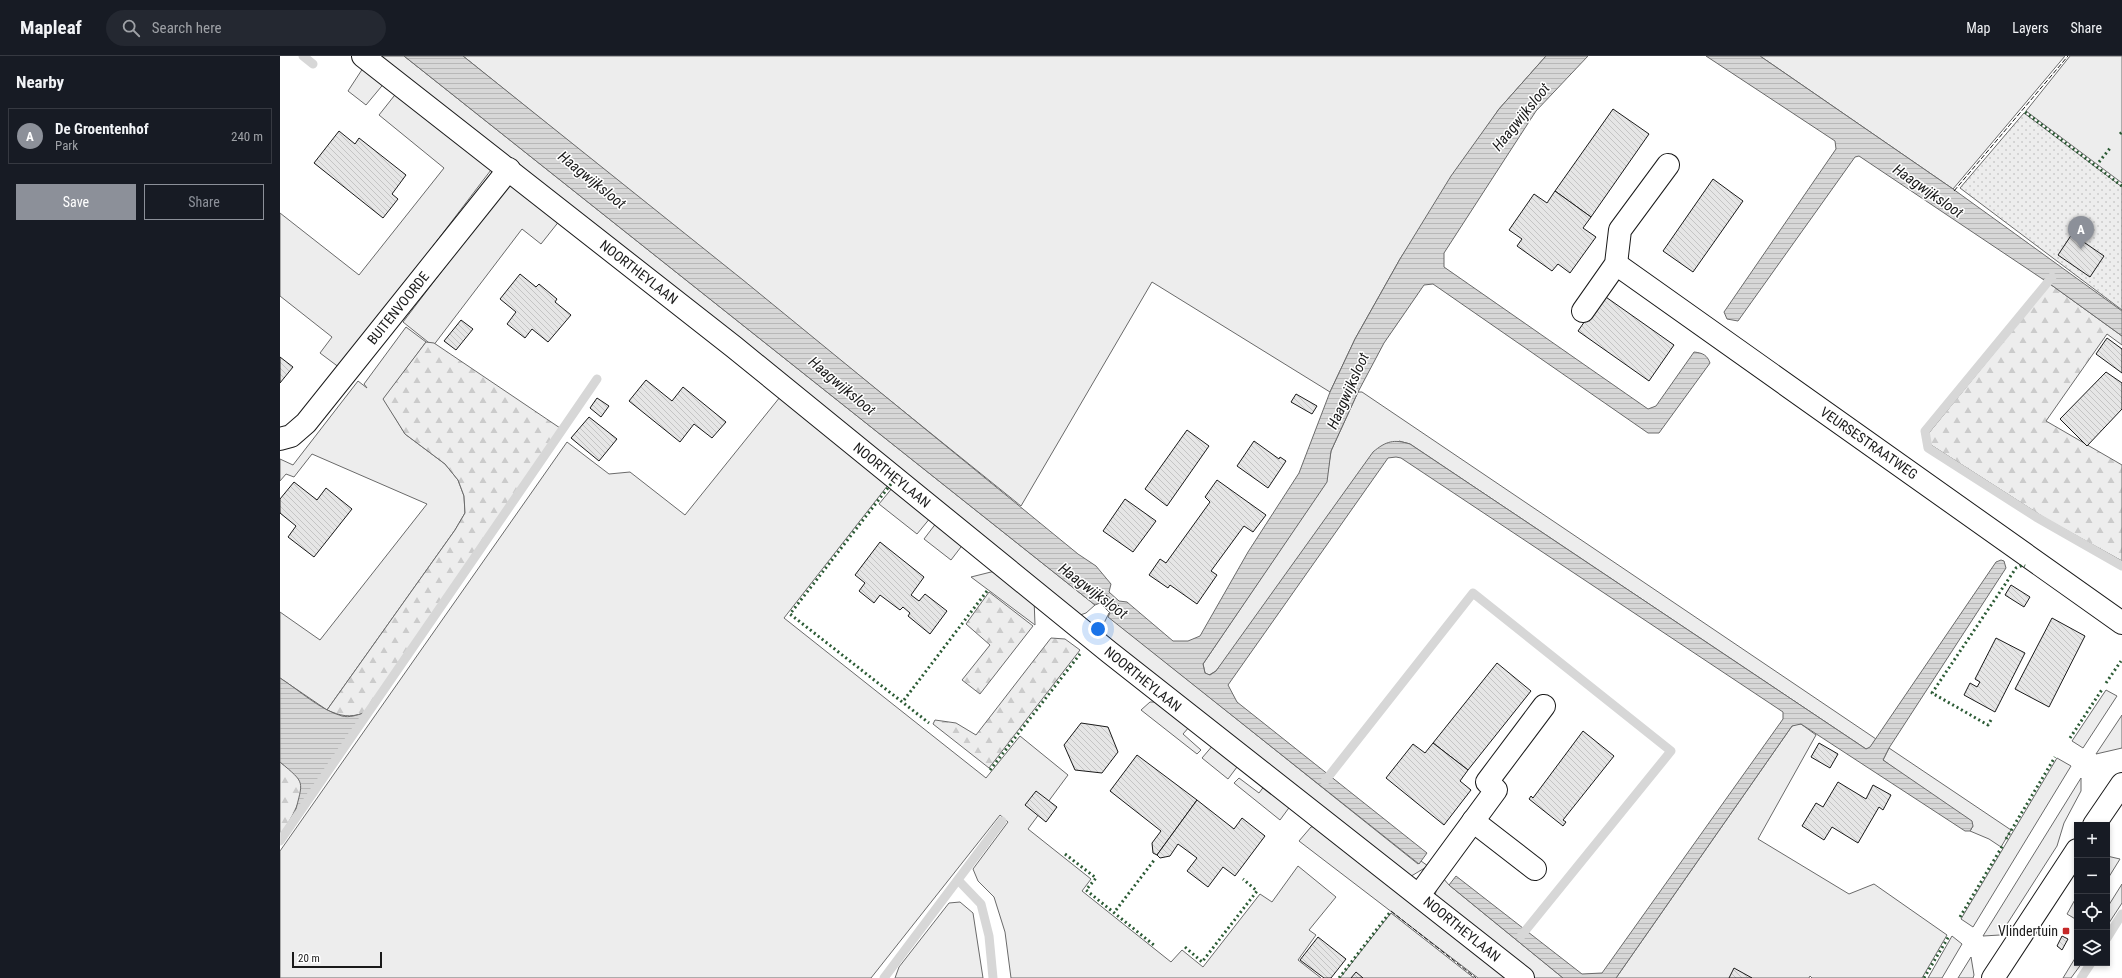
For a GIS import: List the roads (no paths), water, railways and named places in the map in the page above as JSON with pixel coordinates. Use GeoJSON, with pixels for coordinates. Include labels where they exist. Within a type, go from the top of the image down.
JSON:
{"type":"FeatureCollection","features":[{"type":"Feature","properties":{"kind":"street","name":"NOORTHEYLAAN"},"geometry":{"type":"LineString","coordinates":[[363,56],[509,169],[752,362],[1109,652],[1523,978]]}},
{"type":"Feature","properties":{"kind":"street"},"geometry":{"type":"LineString","coordinates":[[1583,310],[1616,264],[1620,230],[1668,165]]}},
{"type":"Feature","properties":{"kind":"street","name":"BUITENVOORDE"},"geometry":{"type":"LineString","coordinates":[[280,439],[291,436],[306,423],[509,169]]}},
{"type":"Feature","properties":{"kind":"street","name":"VEURSESTRAATWEG"},"geometry":{"type":"LineString","coordinates":[[1616,264],[2122,623]]}},
{"type":"Feature","properties":{"kind":"street","name":"NOORTHEYLAAN"},"geometry":{"type":"LineString","coordinates":[[1419,895],[1496,790],[1486,782],[1544,706]]}},
{"type":"Feature","properties":{"kind":"street"},"geometry":{"type":"LineString","coordinates":[[2096,822],[2122,784]]}},
{"type":"Feature","properties":{"kind":"street"},"geometry":{"type":"LineString","coordinates":[[1473,821],[1535,869]]}},
{"type":"Feature","properties":{"kind":"street"},"geometry":{"type":"LineString","coordinates":[[1993,978],[2074,855]]}},
{"type":"Feature","properties":{"kind":"water","name":"Haagwijksloot"},"geometry":{"type":"Polygon","coordinates":[[[404,56],[463,56],[743,280],[1078,554],[1096,566],[1111,584],[1109,592],[1119,601],[1127,602],[1173,641],[1188,641],[1200,636],[1248,552],[1299,473],[1330,392],[1355,339],[1400,259],[1451,176],[1499,109],[1546,56],[1588,56],[1536,111],[1444,253],[1444,267],[1648,409],[1656,406],[1694,352],[1704,355],[1708,358],[1710,363],[1659,433],[1648,433],[1433,284],[1424,285],[1384,343],[1358,392],[1331,451],[1327,482],[1203,664],[1205,673],[1210,675],[1216,671],[1373,452],[1386,443],[1395,441],[1410,444],[1866,749],[1870,747],[1996,562],[2001,560],[2004,561],[2006,568],[1889,748],[1883,760],[1972,821],[1973,826],[1970,831],[1965,831],[1801,724],[1792,726],[1616,978],[1563,978],[1449,885],[1456,876],[1582,974],[1602,973],[1783,719],[1783,712],[1401,458],[1388,458],[1228,685],[1237,702],[1427,853],[1419,864],[1108,617],[1110,613],[1100,603],[1095,605],[404,56]]]}},
{"type":"Feature","properties":{"kind":"water","name":"Haagwijksloot"},"geometry":{"type":"Polygon","coordinates":[[[1706,56],[1760,56],[1953,189],[2122,311],[2122,336],[2050,284],[1859,156],[1855,157],[1738,321],[1727,319],[1724,312],[1836,149],[1835,141],[1706,56]]]}},
{"type":"Feature","properties":{"kind":"water"},"geometry":{"type":"Polygon","coordinates":[[[280,678],[318,705],[334,713],[347,717],[364,713],[358,727],[334,766],[295,813],[301,788],[300,783],[298,779],[280,762],[280,678]]]}},
{"type":"Feature","properties":{"kind":"waterway"},"geometry":{"type":"LineString","coordinates":[[303,56],[313,64]]}},
{"type":"Feature","properties":{"kind":"waterway"},"geometry":{"type":"LineString","coordinates":[[2052,277],[1925,431],[1928,448],[2036,517],[2122,566]]}},
{"type":"Feature","properties":{"kind":"waterway"},"geometry":{"type":"LineString","coordinates":[[280,841],[597,379]]}},
{"type":"Feature","properties":{"kind":"waterway"},"geometry":{"type":"LineString","coordinates":[[1325,781],[1473,593],[1671,751],[1521,936]]}},
{"type":"Feature","properties":{"kind":"waterway"},"geometry":{"type":"LineString","coordinates":[[884,978],[1002,821]]}},
{"type":"Feature","properties":{"kind":"waterway"},"geometry":{"type":"LineString","coordinates":[[958,880],[981,904],[989,936],[993,978]]}},
{"type":"Feature","properties":{"kind":"waterway"},"geometry":{"type":"LineString","coordinates":[[2110,933],[2122,914]]}},
{"type":"Feature","properties":{"kind":"waterway"},"geometry":{"type":"LineString","coordinates":[[2081,978],[2089,966]]}},
{"type":"Feature","properties":{"kind":"place","name":"De Groentenhof"},"geometry":{"type":"Point","coordinates":[2081,249]}},
{"type":"Feature","properties":{"kind":"place","name":"Vlindertuin"},"geometry":{"type":"Point","coordinates":[2066,931]}}]}
